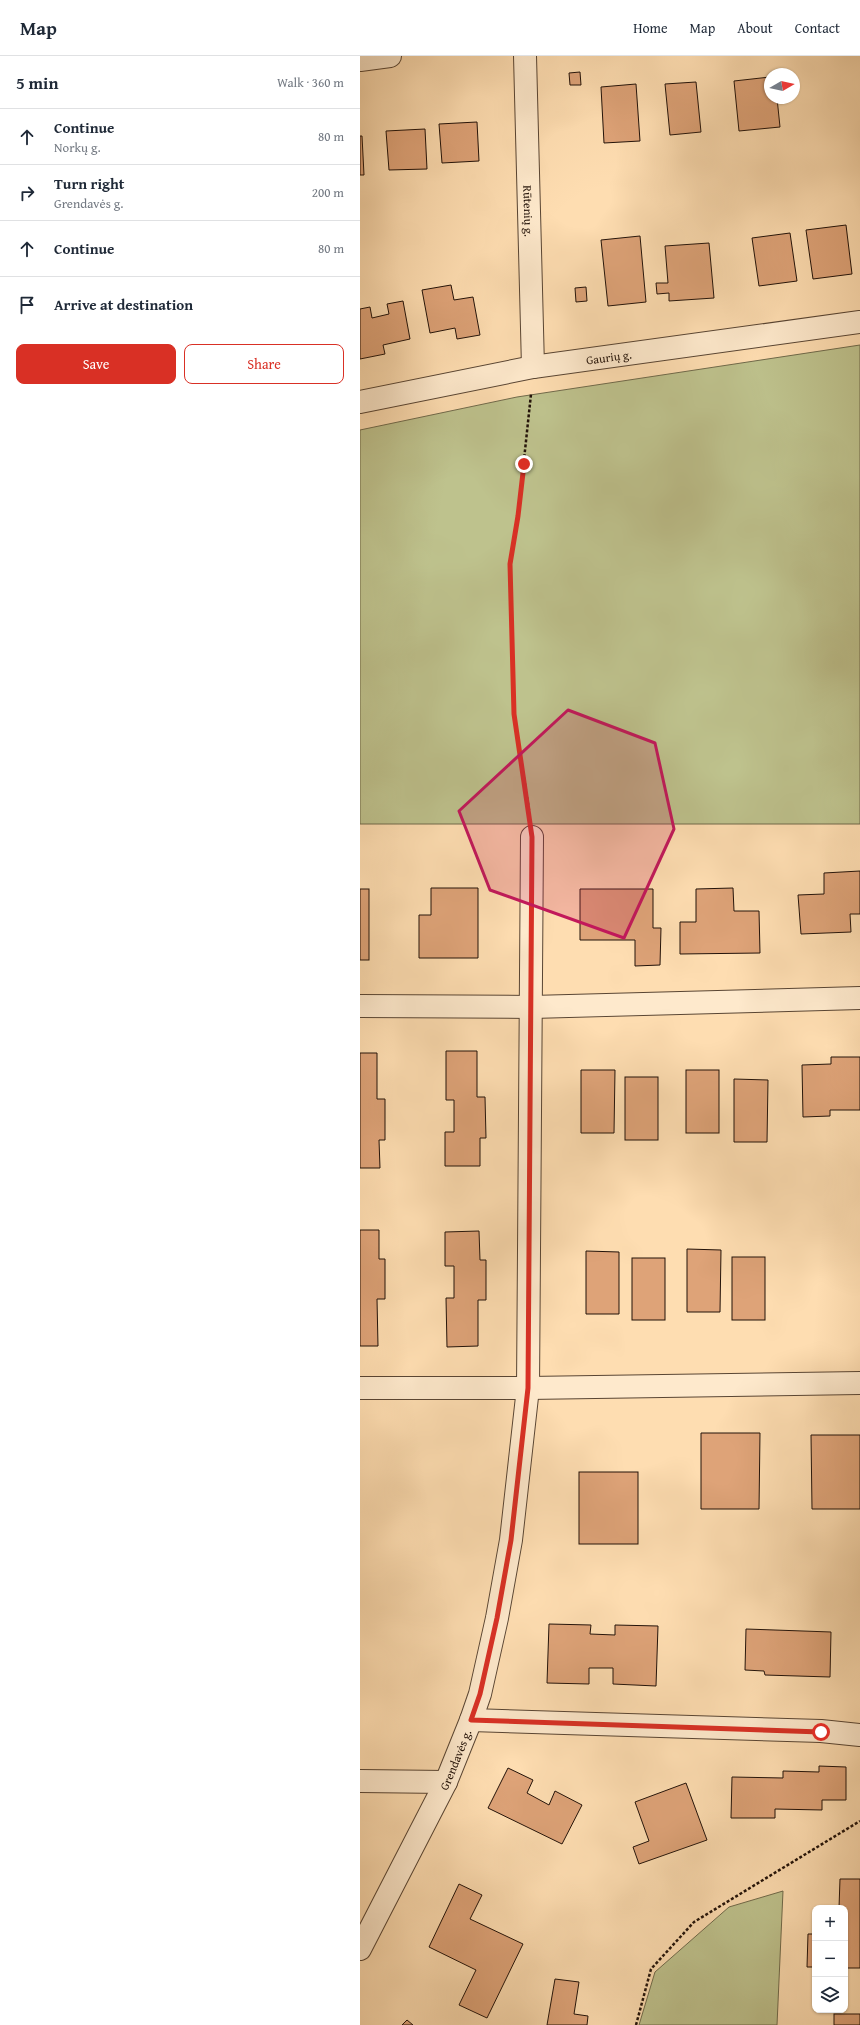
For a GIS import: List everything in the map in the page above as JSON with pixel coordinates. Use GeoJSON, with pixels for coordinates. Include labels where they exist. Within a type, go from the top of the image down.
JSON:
{"type":"FeatureCollection","features":[{"type":"Feature","properties":{"kind":"street"},"geometry":{"type":"LineString","coordinates":[[360,60],[390,56]]}},
{"type":"Feature","properties":{"kind":"street","name":"Rūtenių g."},"geometry":{"type":"LineString","coordinates":[[524,56],[533,367]]}},
{"type":"Feature","properties":{"kind":"street","name":"Gaurių g."},"geometry":{"type":"LineString","coordinates":[[360,402],[533,367],[860,322]]}},
{"type":"Feature","properties":{"kind":"street","name":"Grendavės g."},"geometry":{"type":"LineString","coordinates":[[360,1949],[446,1782],[471,1720],[480,1694],[497,1618],[510,1548],[528,1388],[532,1007],[532,837]]}},
{"type":"Feature","properties":{"kind":"street"},"geometry":{"type":"LineString","coordinates":[[360,1006],[532,1007],[860,998]]}},
{"type":"Feature","properties":{"kind":"street"},"geometry":{"type":"LineString","coordinates":[[360,1388],[528,1388],[860,1383]]}},
{"type":"Feature","properties":{"kind":"street"},"geometry":{"type":"LineString","coordinates":[[471,1720],[813,1731],[860,1734]]}},
{"type":"Feature","properties":{"kind":"street"},"geometry":{"type":"LineString","coordinates":[[360,1781],[446,1782]]}},
{"type":"Feature","properties":{"kind":"path"},"geometry":{"type":"LineString","coordinates":[[532,837],[514,714],[510,564],[518,516],[533,367]]}},
{"type":"Feature","properties":{"kind":"path"},"geometry":{"type":"LineString","coordinates":[[636,2025],[651,1969],[694,1922],[860,1821]]}},
{"type":"Feature","properties":{"kind":"highlighted area"},"geometry":{"type":"Polygon","coordinates":[[[568,710],[655,743],[674,829],[624,938],[490,890],[459,811],[568,710]]]}},
{"type":"Feature","properties":{"kind":"green space"},"geometry":{"type":"Polygon","coordinates":[[[860,345],[860,824],[360,824],[360,430],[517,397],[860,345]]]}},
{"type":"Feature","properties":{"kind":"green space"},"geometry":{"type":"Polygon","coordinates":[[[783,1891],[777,2025],[639,2025],[655,1972],[729,1907],[783,1891]]]}},
{"type":"Feature","properties":{"kind":"building"},"geometry":{"type":"Polygon","coordinates":[[[580,72],[581,85],[570,85],[569,73],[580,72]]]}},
{"type":"Feature","properties":{"kind":"building"},"geometry":{"type":"Polygon","coordinates":[[[764,78],[764,104],[778,104],[780,127],[739,131],[734,81],[764,78]]]}},
{"type":"Feature","properties":{"kind":"building"},"geometry":{"type":"Polygon","coordinates":[[[696,82],[701,132],[670,135],[665,84],[696,82]]]}},
{"type":"Feature","properties":{"kind":"building"},"geometry":{"type":"Polygon","coordinates":[[[636,84],[640,141],[604,143],[601,87],[636,84]]]}},
{"type":"Feature","properties":{"kind":"building"},"geometry":{"type":"Polygon","coordinates":[[[477,122],[479,161],[442,163],[439,124],[477,122]]]}},
{"type":"Feature","properties":{"kind":"building"},"geometry":{"type":"Polygon","coordinates":[[[425,129],[427,169],[389,170],[386,131],[425,129]]]}},
{"type":"Feature","properties":{"kind":"building"},"geometry":{"type":"Polygon","coordinates":[[[360,136],[362,136],[364,175],[360,175],[360,136]]]}},
{"type":"Feature","properties":{"kind":"building"},"geometry":{"type":"Polygon","coordinates":[[[846,225],[852,274],[813,279],[806,230],[846,225]]]}},
{"type":"Feature","properties":{"kind":"building"},"geometry":{"type":"Polygon","coordinates":[[[790,233],[797,281],[759,286],[752,238],[790,233]]]}},
{"type":"Feature","properties":{"kind":"building"},"geometry":{"type":"Polygon","coordinates":[[[640,236],[646,302],[608,306],[601,240],[640,236]]]}},
{"type":"Feature","properties":{"kind":"building"},"geometry":{"type":"Polygon","coordinates":[[[709,243],[714,298],[669,301],[669,293],[657,294],[656,283],[668,283],[665,246],[709,243]]]}},
{"type":"Feature","properties":{"kind":"building"},"geometry":{"type":"Polygon","coordinates":[[[451,285],[454,300],[473,297],[480,335],[457,339],[455,328],[430,333],[422,290],[451,285]]]}},
{"type":"Feature","properties":{"kind":"building"},"geometry":{"type":"Polygon","coordinates":[[[586,287],[587,301],[576,302],[575,288],[586,287]]]}},
{"type":"Feature","properties":{"kind":"building"},"geometry":{"type":"Polygon","coordinates":[[[403,301],[410,339],[383,345],[385,354],[360,359],[360,309],[370,307],[372,318],[389,314],[387,304],[403,301]]]}},
{"type":"Feature","properties":{"kind":"building"},"geometry":{"type":"Polygon","coordinates":[[[860,871],[860,914],[850,914],[851,932],[801,934],[798,895],[824,894],[824,873],[860,871]]]}},
{"type":"Feature","properties":{"kind":"building"},"geometry":{"type":"Polygon","coordinates":[[[431,888],[478,888],[478,958],[419,958],[419,915],[431,915],[431,888]]]}},
{"type":"Feature","properties":{"kind":"building"},"geometry":{"type":"Polygon","coordinates":[[[733,888],[734,911],[759,911],[760,953],[680,954],[680,922],[696,922],[696,889],[733,888]]]}},
{"type":"Feature","properties":{"kind":"building"},"geometry":{"type":"Polygon","coordinates":[[[360,889],[369,889],[369,960],[360,960],[360,889]]]}},
{"type":"Feature","properties":{"kind":"building"},"geometry":{"type":"Polygon","coordinates":[[[580,889],[653,889],[653,928],[661,928],[660,965],[635,966],[635,940],[580,940],[580,889]]]}},
{"type":"Feature","properties":{"kind":"building"},"geometry":{"type":"Polygon","coordinates":[[[446,1051],[477,1051],[477,1097],[485,1097],[486,1138],[480,1138],[480,1166],[445,1166],[445,1132],[454,1132],[454,1100],[446,1100],[446,1051]]]}},
{"type":"Feature","properties":{"kind":"building"},"geometry":{"type":"Polygon","coordinates":[[[360,1053],[377,1053],[377,1099],[385,1099],[385,1140],[379,1140],[380,1168],[360,1168],[360,1053]]]}},
{"type":"Feature","properties":{"kind":"building"},"geometry":{"type":"Polygon","coordinates":[[[831,1057],[860,1057],[860,1110],[830,1110],[830,1116],[803,1117],[802,1065],[831,1064],[831,1057]]]}},
{"type":"Feature","properties":{"kind":"building"},"geometry":{"type":"Polygon","coordinates":[[[581,1070],[615,1070],[614,1133],[581,1133],[581,1070]]]}},
{"type":"Feature","properties":{"kind":"building"},"geometry":{"type":"Polygon","coordinates":[[[686,1070],[719,1070],[719,1133],[686,1133],[686,1070]]]}},
{"type":"Feature","properties":{"kind":"building"},"geometry":{"type":"Polygon","coordinates":[[[625,1077],[658,1077],[658,1140],[625,1140],[625,1077]]]}},
{"type":"Feature","properties":{"kind":"building"},"geometry":{"type":"Polygon","coordinates":[[[734,1079],[768,1080],[767,1142],[734,1142],[734,1079]]]}},
{"type":"Feature","properties":{"kind":"building"},"geometry":{"type":"Polygon","coordinates":[[[360,1230],[379,1230],[379,1259],[385,1259],[385,1299],[377,1299],[378,1346],[360,1346],[360,1230]]]}},
{"type":"Feature","properties":{"kind":"building"},"geometry":{"type":"Polygon","coordinates":[[[479,1231],[480,1260],[486,1260],[486,1300],[478,1300],[478,1346],[447,1347],[446,1298],[454,1298],[454,1266],[445,1266],[445,1232],[479,1231]]]}},
{"type":"Feature","properties":{"kind":"building"},"geometry":{"type":"Polygon","coordinates":[[[687,1249],[721,1250],[720,1312],[687,1312],[687,1249]]]}},
{"type":"Feature","properties":{"kind":"building"},"geometry":{"type":"Polygon","coordinates":[[[586,1251],[619,1252],[619,1314],[586,1314],[586,1251]]]}},
{"type":"Feature","properties":{"kind":"building"},"geometry":{"type":"Polygon","coordinates":[[[732,1257],[765,1257],[765,1320],[732,1320],[732,1257]]]}},
{"type":"Feature","properties":{"kind":"building"},"geometry":{"type":"Polygon","coordinates":[[[632,1258],[665,1258],[665,1320],[632,1320],[632,1258]]]}},
{"type":"Feature","properties":{"kind":"building"},"geometry":{"type":"Polygon","coordinates":[[[701,1433],[760,1433],[759,1509],[701,1509],[701,1433]]]}},
{"type":"Feature","properties":{"kind":"building"},"geometry":{"type":"Polygon","coordinates":[[[811,1435],[860,1435],[860,1509],[812,1509],[811,1435]]]}},
{"type":"Feature","properties":{"kind":"building"},"geometry":{"type":"Polygon","coordinates":[[[579,1472],[638,1472],[638,1544],[579,1544],[579,1472]]]}},
{"type":"Feature","properties":{"kind":"building"},"geometry":{"type":"Polygon","coordinates":[[[549,1624],[591,1625],[590,1634],[615,1635],[615,1625],[658,1626],[656,1686],[613,1684],[613,1668],[589,1668],[589,1684],[547,1683],[549,1624]]]}},
{"type":"Feature","properties":{"kind":"building"},"geometry":{"type":"Polygon","coordinates":[[[746,1629],[831,1632],[830,1677],[765,1675],[764,1671],[745,1670],[746,1629]]]}},
{"type":"Feature","properties":{"kind":"building"},"geometry":{"type":"Polygon","coordinates":[[[819,1766],[846,1767],[846,1800],[822,1800],[822,1810],[775,1809],[775,1818],[731,1818],[732,1777],[783,1778],[783,1771],[819,1772],[819,1766]]]}},
{"type":"Feature","properties":{"kind":"building"},"geometry":{"type":"Polygon","coordinates":[[[508,1768],[533,1780],[527,1793],[549,1805],[555,1791],[582,1805],[562,1844],[488,1808],[508,1768]]]}},
{"type":"Feature","properties":{"kind":"building"},"geometry":{"type":"Polygon","coordinates":[[[686,1783],[707,1840],[639,1864],[633,1847],[649,1841],[635,1802],[686,1783]]]}},
{"type":"Feature","properties":{"kind":"building"},"geometry":{"type":"Polygon","coordinates":[[[840,1879],[860,1879],[860,1968],[848,1968],[848,1905],[839,1905],[840,1879]]]}},
{"type":"Feature","properties":{"kind":"building"},"geometry":{"type":"Polygon","coordinates":[[[459,1884],[482,1895],[470,1919],[523,1944],[487,2018],[459,2005],[476,1970],[429,1947],[459,1884]]]}},
{"type":"Feature","properties":{"kind":"building"},"geometry":{"type":"Polygon","coordinates":[[[808,1934],[812,1934],[812,1967],[807,1967],[808,1934]]]}},
{"type":"Feature","properties":{"kind":"building"},"geometry":{"type":"Polygon","coordinates":[[[555,1979],[579,1982],[574,2014],[588,2016],[587,2025],[547,2025],[555,1979]]]}},
{"type":"Feature","properties":{"kind":"building"},"geometry":{"type":"Polygon","coordinates":[[[834,2014],[860,2014],[860,2025],[834,2025],[834,2014]]]}},
{"type":"Feature","properties":{"kind":"building"},"geometry":{"type":"Polygon","coordinates":[[[407,2020],[413,2025],[402,2025],[407,2020]]]}},
{"type":"Feature","properties":{"kind":"route"},"geometry":{"type":"LineString","coordinates":[[524,464],[518,516],[510,564],[514,714],[532,837],[532,1007],[528,1388],[511,1540],[497,1618],[480,1694],[471,1720],[821,1732]]}}]}
